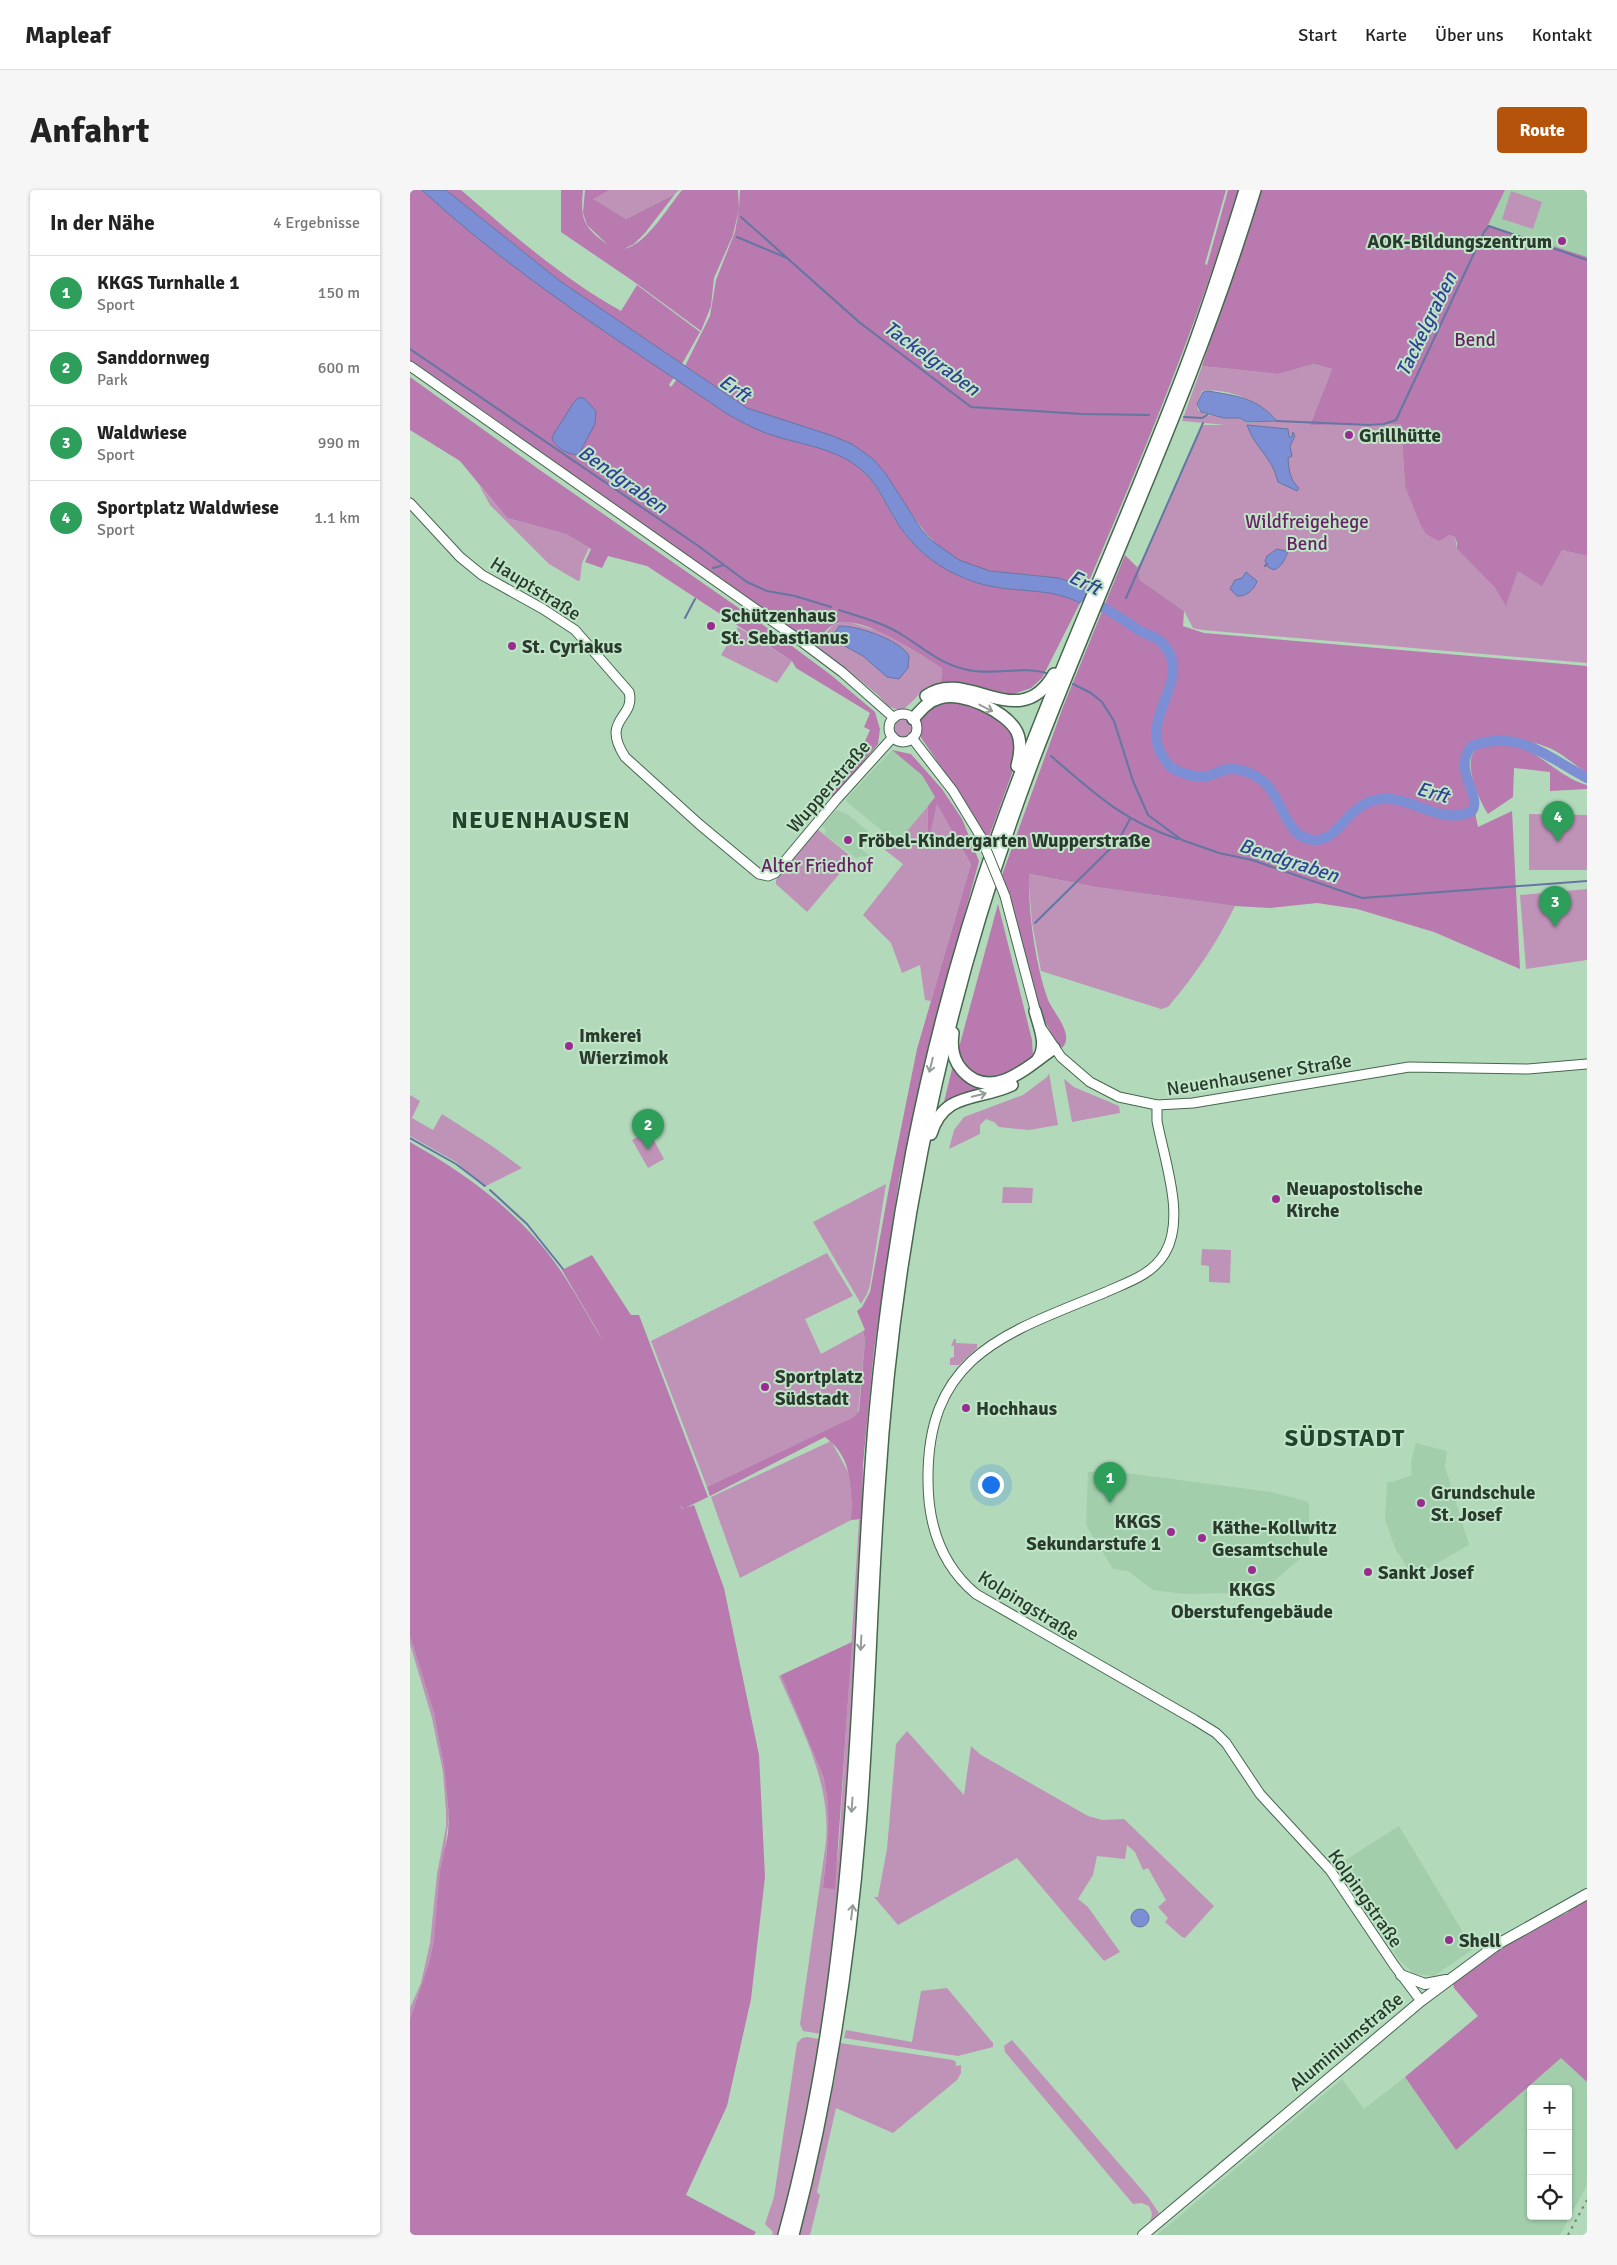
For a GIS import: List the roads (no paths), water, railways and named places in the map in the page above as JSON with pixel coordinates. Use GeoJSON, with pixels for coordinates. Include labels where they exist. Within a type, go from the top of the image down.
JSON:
{"type":"FeatureCollection","features":[{"type":"Feature","properties":{"kind":"highway"},"geometry":{"type":"LineString","coordinates":[[1100,586],[1193,347],[1245,190]]}},
{"type":"Feature","properties":{"kind":"highway"},"geometry":{"type":"LineString","coordinates":[[793,2235],[829,2072],[852,1914],[864,1772],[885,1403],[901,1273],[916,1184],[937,1080],[966,964],[1019,801],[1089,611],[1196,364],[1255,190]]}},
{"type":"Feature","properties":{"kind":"highway"},"geometry":{"type":"LineString","coordinates":[[910,717],[929,694],[945,688],[963,689],[1006,701],[1029,697],[1038,692],[1050,681],[1064,650],[1089,611]]}},
{"type":"Feature","properties":{"kind":"highway"},"geometry":{"type":"LineString","coordinates":[[784,2235],[805,2148],[820,2069],[840,1936],[856,1749],[872,1450],[882,1345],[894,1256],[911,1156],[934,1052],[971,917],[997,836],[1074,637]]}},
{"type":"Feature","properties":{"kind":"highway"},"geometry":{"type":"LineString","coordinates":[[910,717],[933,701],[946,696],[958,696],[975,702],[1000,715],[1014,728],[1019,740],[1020,754],[1000,814],[997,836]]}},
{"type":"Feature","properties":{"kind":"highway"},"geometry":{"type":"LineString","coordinates":[[966,964],[965,987],[952,1043],[954,1056],[959,1067],[975,1080],[996,1083],[1013,1078],[1036,1061],[1056,1050]]}},
{"type":"Feature","properties":{"kind":"highway"},"geometry":{"type":"LineString","coordinates":[[1035,1010],[1042,1043],[1042,1052],[1036,1061]]}},
{"type":"Feature","properties":{"kind":"highway"},"geometry":{"type":"LineString","coordinates":[[916,1184],[924,1166],[934,1126],[944,1110],[960,1100],[1011,1085],[1056,1050]]}},
{"type":"Feature","properties":{"kind":"main road","name":"Aluminiumstraße"},"geometry":{"type":"LineString","coordinates":[[1142,2235],[1421,2000],[1503,1941],[1587,1894]]}},
{"type":"Feature","properties":{"kind":"main road"},"geometry":{"type":"LineString","coordinates":[[1401,1975],[1425,1984],[1449,1979]]}},
{"type":"Feature","properties":{"kind":"street"},"geometry":{"type":"LineString","coordinates":[[410,366],[813,650],[855,683],[894,718]]}},
{"type":"Feature","properties":{"kind":"street","name":"Hauptstraße"},"geometry":{"type":"LineString","coordinates":[[410,503],[460,557],[482,575],[546,611],[578,633],[629,692],[628,704],[615,732],[618,744],[625,757],[754,871],[768,876]]}},
{"type":"Feature","properties":{"kind":"street"},"geometry":{"type":"LineString","coordinates":[[898,715],[910,717],[916,730],[912,738],[902,742],[893,738],[889,728],[894,718],[898,715]]}},
{"type":"Feature","properties":{"kind":"street","name":"Wupperstraße"},"geometry":{"type":"LineString","coordinates":[[768,876],[777,872],[830,807],[893,738]]}},
{"type":"Feature","properties":{"kind":"street","name":"Neuenhausener Straße"},"geometry":{"type":"LineString","coordinates":[[912,738],[953,791],[980,837],[1005,896],[1035,1010],[1056,1050],[1084,1078],[1106,1091],[1134,1101],[1156,1105],[1193,1103],[1409,1067],[1521,1069],[1587,1064]]}},
{"type":"Feature","properties":{"kind":"street","name":"Kolpingstraße"},"geometry":{"type":"LineString","coordinates":[[1156,1105],[1157,1121],[1174,1216],[1167,1250],[1155,1266],[1143,1276],[999,1340],[975,1356],[958,1374],[940,1406],[930,1445],[928,1490],[935,1535],[952,1570],[976,1594],[1195,1720],[1222,1739],[1263,1797],[1330,1870],[1401,1975],[1421,2000]]}},
{"type":"Feature","properties":{"kind":"water"},"geometry":{"type":"Polygon","coordinates":[[[422,190],[446,190],[560,281],[747,408],[852,444],[873,459],[886,474],[921,529],[931,540],[959,560],[990,571],[1059,578],[1086,588],[1080,603],[1070,598],[1049,593],[983,585],[941,566],[919,549],[906,535],[875,484],[858,467],[836,454],[763,432],[729,415],[532,280],[494,251],[422,190]]]}},
{"type":"Feature","properties":{"kind":"water"},"geometry":{"type":"Polygon","coordinates":[[[1208,391],[1237,396],[1254,402],[1277,421],[1246,422],[1240,418],[1224,418],[1201,412],[1197,404],[1203,392],[1208,391]]]}},
{"type":"Feature","properties":{"kind":"water"},"geometry":{"type":"Polygon","coordinates":[[[578,398],[584,398],[596,411],[595,424],[579,454],[571,454],[555,444],[552,437],[578,398]]]}},
{"type":"Feature","properties":{"kind":"water"},"geometry":{"type":"Polygon","coordinates":[[[1247,425],[1288,429],[1289,437],[1292,437],[1293,432],[1295,436],[1290,446],[1292,456],[1288,458],[1290,475],[1299,488],[1297,491],[1278,482],[1272,466],[1254,440],[1247,425]]]}},
{"type":"Feature","properties":{"kind":"water"},"geometry":{"type":"Polygon","coordinates":[[[1294,541],[1284,561],[1278,567],[1274,570],[1268,567],[1265,561],[1267,556],[1277,549],[1286,551],[1294,541]]]}},
{"type":"Feature","properties":{"kind":"water"},"geometry":{"type":"Polygon","coordinates":[[[1246,572],[1257,581],[1256,584],[1247,594],[1237,596],[1230,589],[1235,580],[1242,578],[1246,572]]]}},
{"type":"Feature","properties":{"kind":"water"},"geometry":{"type":"Polygon","coordinates":[[[839,626],[867,631],[897,644],[909,656],[908,668],[899,679],[887,677],[863,656],[834,640],[834,634],[839,626]]]}},
{"type":"Feature","properties":{"kind":"water"},"geometry":{"type":"Polygon","coordinates":[[[1140,1909],[1146,1912],[1149,1918],[1146,1924],[1140,1927],[1134,1924],[1131,1918],[1134,1912],[1140,1909]]]}},
{"type":"Feature","properties":{"kind":"waterway","name":"Tackelgraben"},"geometry":{"type":"LineString","coordinates":[[741,217],[859,322],[971,407],[1082,414],[1149,415]]}},
{"type":"Feature","properties":{"kind":"waterway","name":"Tackelgraben"},"geometry":{"type":"LineString","coordinates":[[1277,421],[1369,425],[1384,424],[1396,420],[1484,232],[1489,226],[1587,260]]}},
{"type":"Feature","properties":{"kind":"waterway"},"geometry":{"type":"LineString","coordinates":[[737,237],[787,258]]}},
{"type":"Feature","properties":{"kind":"waterway","name":"Bendgraben"},"geometry":{"type":"LineString","coordinates":[[410,349],[697,545],[747,582],[767,591],[795,596],[831,607]]}},
{"type":"Feature","properties":{"kind":"waterway","name":"Tackelgraben"},"geometry":{"type":"LineString","coordinates":[[1184,417],[1202,418],[1207,415]]}},
{"type":"Feature","properties":{"kind":"waterway"},"geometry":{"type":"LineString","coordinates":[[1126,598],[1203,423]]}},
{"type":"Feature","properties":{"kind":"waterway"},"geometry":{"type":"LineString","coordinates":[[713,568],[724,565]]}},
{"type":"Feature","properties":{"kind":"waterway","name":"Erft"},"geometry":{"type":"LineString","coordinates":[[1071,591],[1107,610],[1140,631],[1158,639],[1171,656],[1173,671],[1156,733],[1159,750],[1171,767],[1200,777],[1227,769],[1245,771],[1256,776],[1272,791],[1292,827],[1306,839],[1316,840],[1325,838],[1332,834],[1360,807],[1381,799],[1393,799],[1449,815],[1461,815],[1472,811],[1474,798],[1466,773],[1466,755],[1472,746],[1489,742],[1505,741],[1519,743],[1546,754],[1587,778]]}},
{"type":"Feature","properties":{"kind":"waterway"},"geometry":{"type":"LineString","coordinates":[[685,618],[695,599]]}},
{"type":"Feature","properties":{"kind":"waterway","name":"Bendgraben"},"geometry":{"type":"LineString","coordinates":[[839,610],[888,627],[934,656],[958,667],[978,672],[1029,670],[1049,674]]}},
{"type":"Feature","properties":{"kind":"waterway","name":"Bendgraben"},"geometry":{"type":"LineString","coordinates":[[1073,684],[1091,693],[1102,702],[1114,721],[1133,781],[1148,815],[1182,840],[1219,853],[1252,860],[1362,898],[1587,881]]}},
{"type":"Feature","properties":{"kind":"waterway"},"geometry":{"type":"LineString","coordinates":[[1051,756],[1110,805],[1158,832],[1178,839]]}},
{"type":"Feature","properties":{"kind":"waterway"},"geometry":{"type":"LineString","coordinates":[[1035,923],[1118,841],[1130,819]]}},
{"type":"Feature","properties":{"kind":"waterway"},"geometry":{"type":"LineString","coordinates":[[410,1138],[456,1164],[485,1186]]}},
{"type":"Feature","properties":{"kind":"waterway"},"geometry":{"type":"LineString","coordinates":[[490,1190],[527,1224],[563,1269]]}},
{"type":"Feature","properties":{"kind":"railway"},"geometry":{"type":"LineString","coordinates":[[1568,2235],[1587,2200]]}},
{"type":"Feature","properties":{"kind":"place","name":"AOK-Bildungszentrum"},"geometry":{"type":"Point","coordinates":[1562,241]}},
{"type":"Feature","properties":{"kind":"place","name":"Grillhütte"},"geometry":{"type":"Point","coordinates":[1349,435]}},
{"type":"Feature","properties":{"kind":"place","name":"Schützenhaus St. Sebastianus"},"geometry":{"type":"Point","coordinates":[711,626]}},
{"type":"Feature","properties":{"kind":"place","name":"St. Cyriakus"},"geometry":{"type":"Point","coordinates":[512,646]}},
{"type":"Feature","properties":{"kind":"place","name":"Fröbel-Kindergarten Wupperstraße"},"geometry":{"type":"Point","coordinates":[848,840]}},
{"type":"Feature","properties":{"kind":"place","name":"Sportplatz Waldwiese"},"geometry":{"type":"Point","coordinates":[1558,842]}},
{"type":"Feature","properties":{"kind":"place","name":"Waldwiese"},"geometry":{"type":"Point","coordinates":[1555,927]}},
{"type":"Feature","properties":{"kind":"place","name":"Imkerei Wierzimok"},"geometry":{"type":"Point","coordinates":[569,1046]}},
{"type":"Feature","properties":{"kind":"place","name":"Sanddornweg"},"geometry":{"type":"Point","coordinates":[648,1150]}},
{"type":"Feature","properties":{"kind":"place","name":"Neuapostolische Kirche"},"geometry":{"type":"Point","coordinates":[1276,1199]}},
{"type":"Feature","properties":{"kind":"place","name":"Sportplatz Südstadt"},"geometry":{"type":"Point","coordinates":[765,1387]}},
{"type":"Feature","properties":{"kind":"place","name":"Hochhaus"},"geometry":{"type":"Point","coordinates":[966,1408]}},
{"type":"Feature","properties":{"kind":"place","name":"KKGS Turnhalle 1"},"geometry":{"type":"Point","coordinates":[1110,1503]}},
{"type":"Feature","properties":{"kind":"place","name":"Grundschule St. Josef"},"geometry":{"type":"Point","coordinates":[1421,1503]}},
{"type":"Feature","properties":{"kind":"place","name":"KKGS Sekundarstufe 1"},"geometry":{"type":"Point","coordinates":[1171,1532]}},
{"type":"Feature","properties":{"kind":"place","name":"Käthe-Kollwitz Gesamtschule"},"geometry":{"type":"Point","coordinates":[1202,1538]}},
{"type":"Feature","properties":{"kind":"place","name":"KKGS Oberstufengebäude"},"geometry":{"type":"Point","coordinates":[1252,1570]}},
{"type":"Feature","properties":{"kind":"place","name":"Sankt Josef"},"geometry":{"type":"Point","coordinates":[1368,1572]}},
{"type":"Feature","properties":{"kind":"place","name":"Shell"},"geometry":{"type":"Point","coordinates":[1449,1940]}},
{"type":"Feature","properties":{"kind":"district","name":"NEUENHAUSEN"},"geometry":{"type":"Point","coordinates":[541,820]}},
{"type":"Feature","properties":{"kind":"district","name":"SÜDSTADT"},"geometry":{"type":"Point","coordinates":[1345,1438]}},
{"type":"Feature","properties":{"kind":"park label","name":"Bend"},"geometry":{"type":"Point","coordinates":[1475,339]}},
{"type":"Feature","properties":{"kind":"park label","name":"Wildfreigehege Bend"},"geometry":{"type":"Point","coordinates":[1307,532]}},
{"type":"Feature","properties":{"kind":"park label","name":"Alter Friedhof"},"geometry":{"type":"Point","coordinates":[817,865]}}]}
